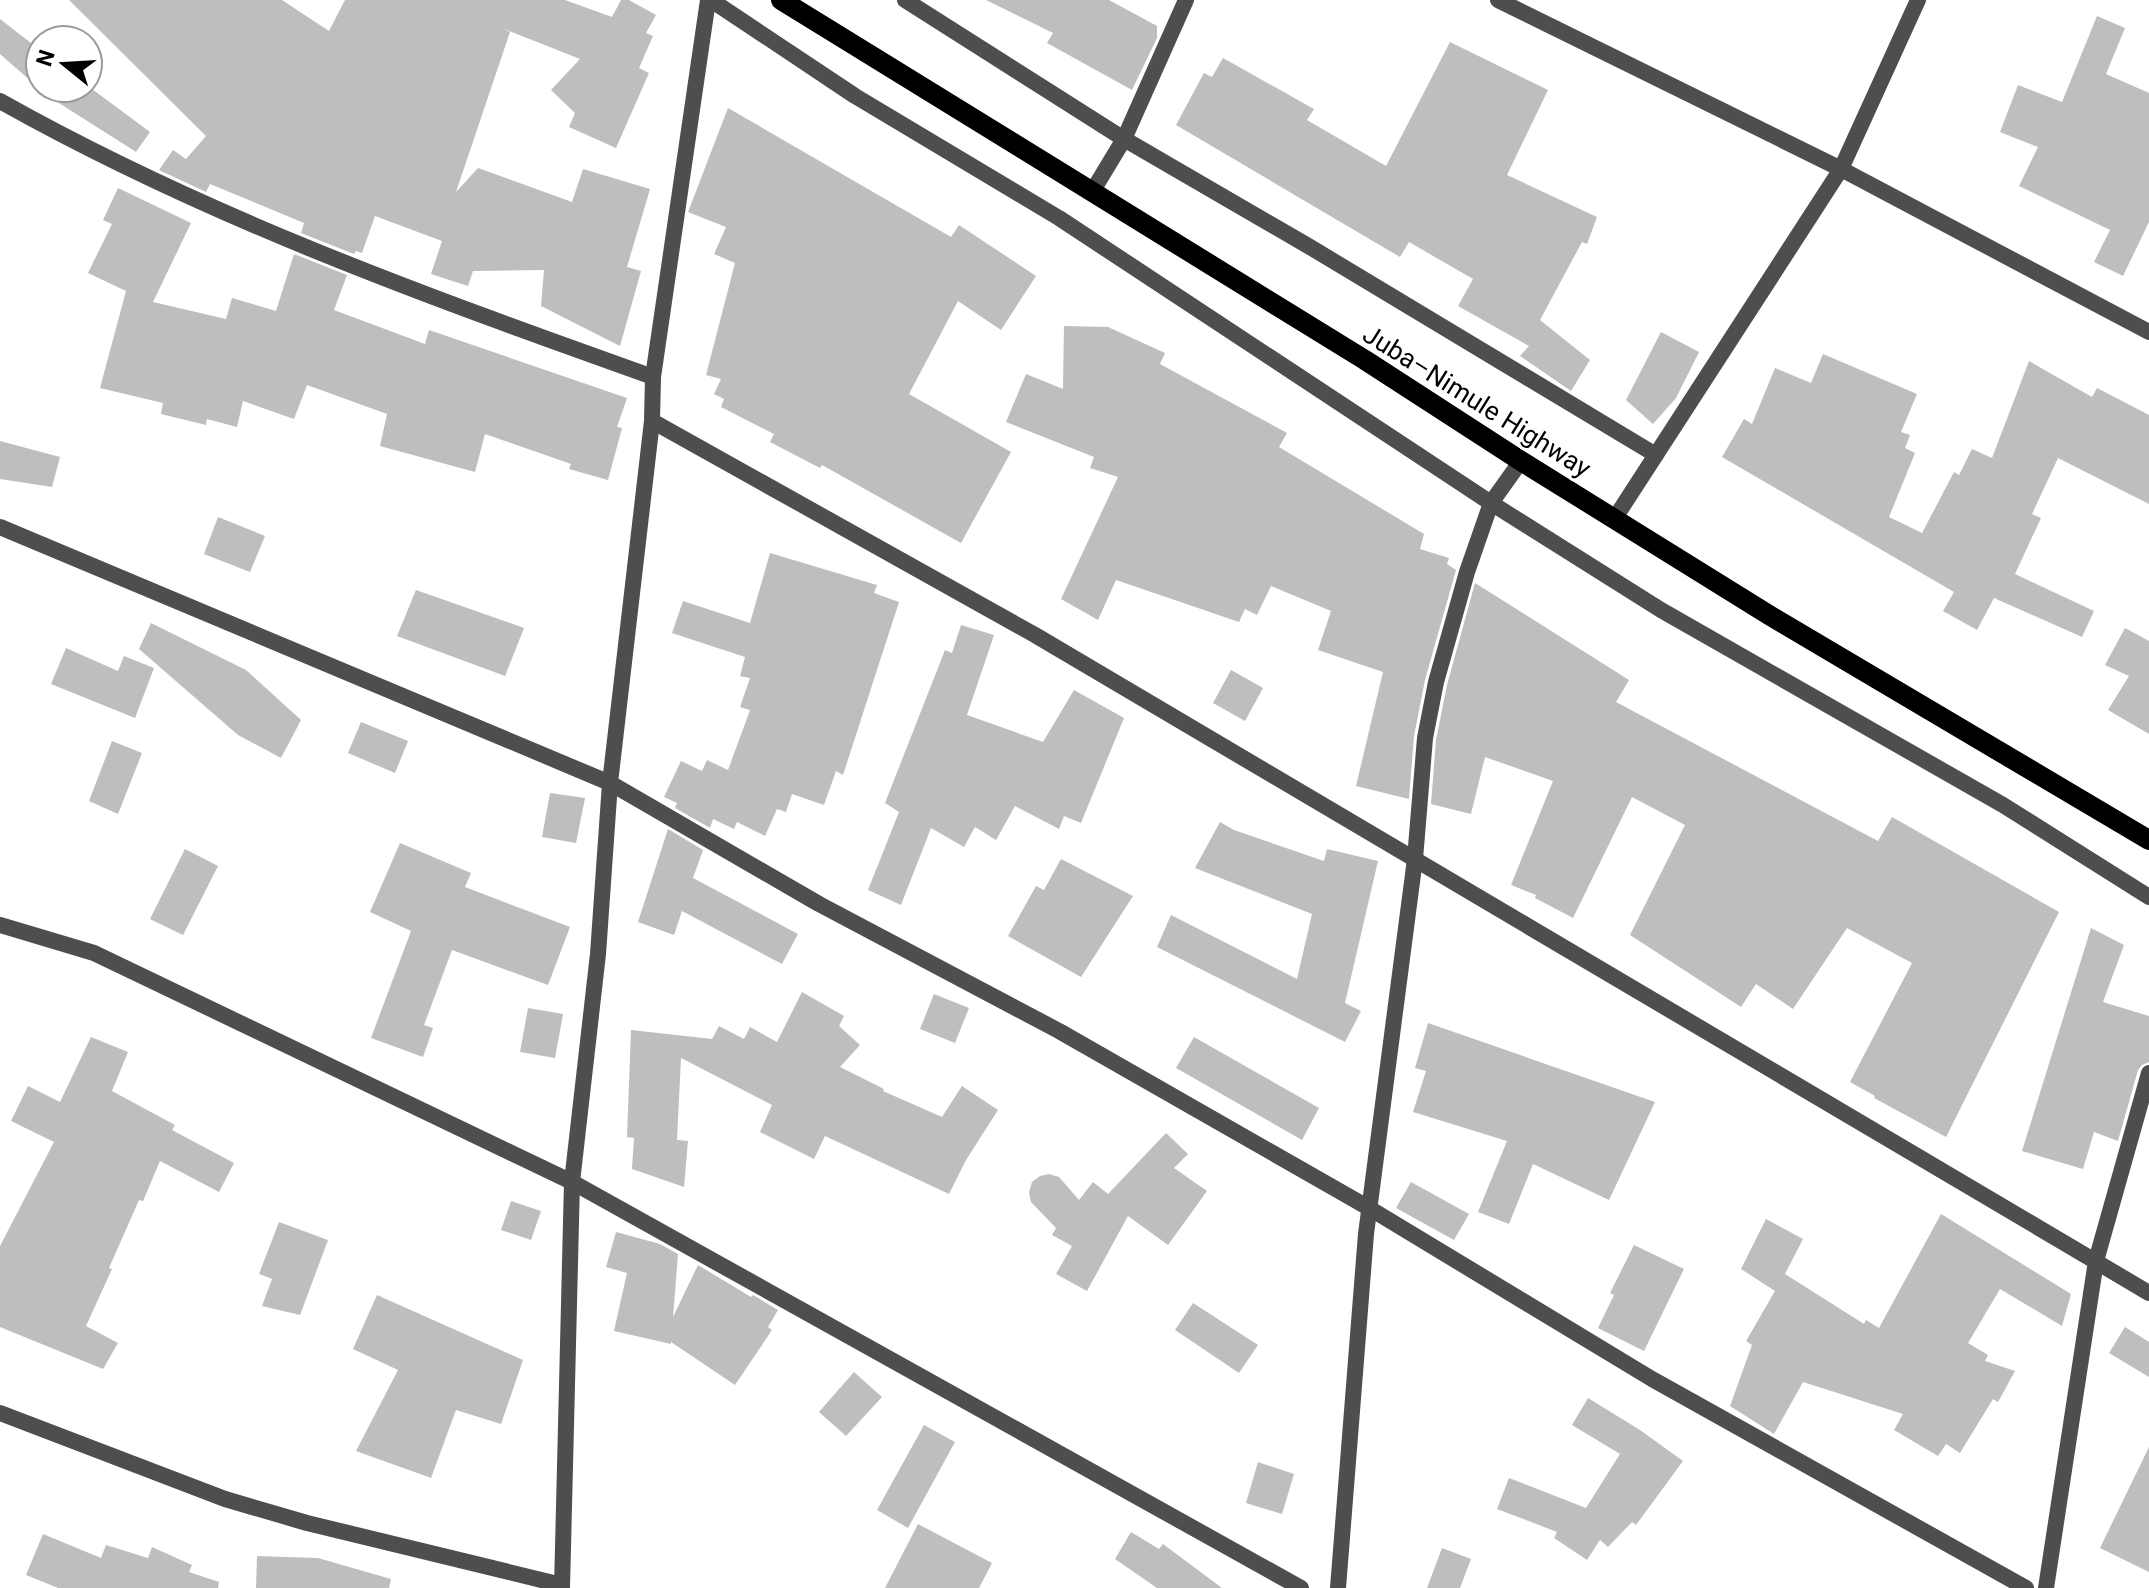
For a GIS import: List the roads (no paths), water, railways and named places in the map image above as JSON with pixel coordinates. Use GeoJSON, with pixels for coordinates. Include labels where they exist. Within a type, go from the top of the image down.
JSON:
{"type":"FeatureCollection","features":[{"type":"Feature","properties":{"kind":"main road","name":"Juba–Nimule Highway"},"geometry":{"type":"LineString","coordinates":[[781,0],[1365,360],[1769,615],[2149,840]]}},
{"type":"Feature","properties":{"kind":"street"},"geometry":{"type":"LineString","coordinates":[[0,1413],[239,1503],[307,1523],[562,1586],[572,1182],[598,954],[610,783],[652,421],[653,377],[710,0],[855,96],[1059,218],[1491,503],[1661,610],[2003,805],[2149,897]]}},
{"type":"Feature","properties":{"kind":"street"},"geometry":{"type":"LineString","coordinates":[[905,0],[1124,139],[1656,455]]}},
{"type":"Feature","properties":{"kind":"street"},"geometry":{"type":"LineString","coordinates":[[1092,192],[1124,139],[1186,0]]}},
{"type":"Feature","properties":{"kind":"street"},"geometry":{"type":"LineString","coordinates":[[1498,0],[1841,169],[2149,332]]}},
{"type":"Feature","properties":{"kind":"street"},"geometry":{"type":"LineString","coordinates":[[1615,518],[1841,169],[1918,0]]}},
{"type":"Feature","properties":{"kind":"street"},"geometry":{"type":"LineString","coordinates":[[0,101],[184,195],[334,261],[653,377]]}},
{"type":"Feature","properties":{"kind":"street"},"geometry":{"type":"LineString","coordinates":[[652,421],[1035,635],[2149,1293]]}},
{"type":"Feature","properties":{"kind":"street"},"geometry":{"type":"LineString","coordinates":[[1338,1588],[1369,1208],[1415,859],[1425,738],[1436,682],[1467,572],[1491,503],[1521,461]]}},
{"type":"Feature","properties":{"kind":"street"},"geometry":{"type":"LineString","coordinates":[[0,527],[610,783],[819,904],[1059,1031],[1369,1208],[1652,1379],[2026,1588]]}},
{"type":"Feature","properties":{"kind":"street"},"geometry":{"type":"LineString","coordinates":[[0,925],[94,953],[572,1182],[1301,1588]]}},
{"type":"Feature","properties":{"kind":"street"},"geometry":{"type":"LineString","coordinates":[[2046,1588],[2096,1261],[2149,1073]]}}]}
